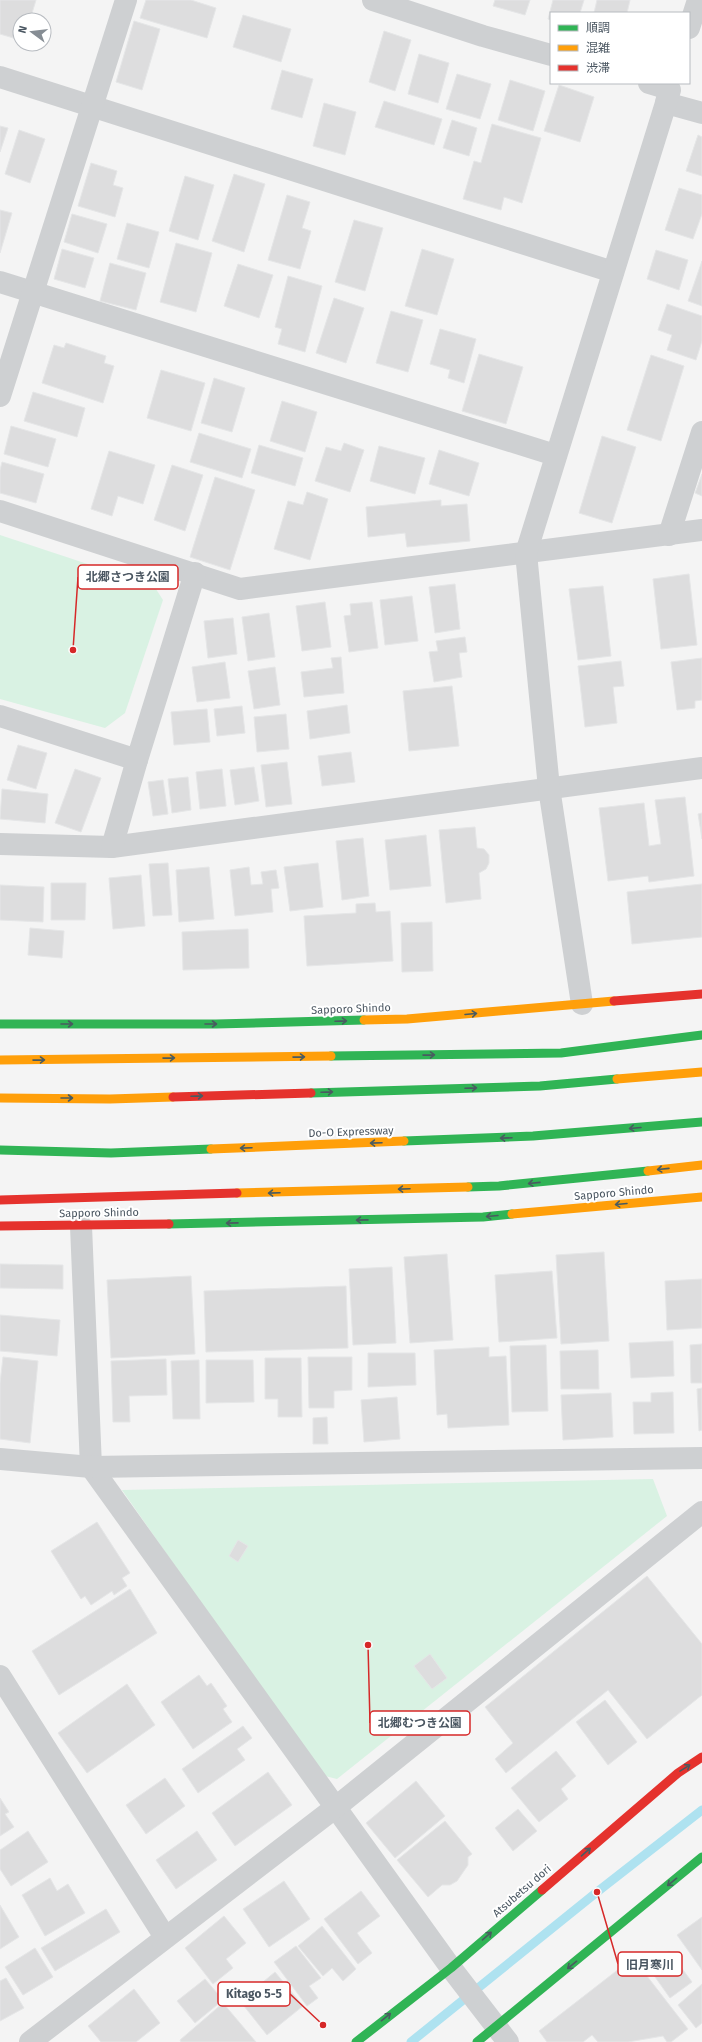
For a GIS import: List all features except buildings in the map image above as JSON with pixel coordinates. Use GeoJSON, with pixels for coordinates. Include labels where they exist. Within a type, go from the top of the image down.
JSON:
{"type":"FeatureCollection","features":[{"type":"Feature","properties":{"kind":"main road","name":"Sapporo Shindo"},"geometry":{"type":"LineString","coordinates":[[0,1024],[216,1024],[407,1019],[702,994]]}},
{"type":"Feature","properties":{"kind":"main road"},"geometry":{"type":"LineString","coordinates":[[0,1060],[561,1053],[702,1035]]}},
{"type":"Feature","properties":{"kind":"main road"},"geometry":{"type":"LineString","coordinates":[[0,1098],[110,1098],[540,1086],[702,1072]]}},
{"type":"Feature","properties":{"kind":"main road","name":"Do-O Expressway"},"geometry":{"type":"LineString","coordinates":[[0,1150],[111,1153],[525,1137],[702,1122]]}},
{"type":"Feature","properties":{"kind":"main road"},"geometry":{"type":"LineString","coordinates":[[0,1200],[499,1186],[702,1165]]}},
{"type":"Feature","properties":{"kind":"main road","name":"Sapporo Shindo"},"geometry":{"type":"LineString","coordinates":[[0,1226],[81,1226],[483,1217],[702,1197]]}},
{"type":"Feature","properties":{"kind":"main road","name":"Atsubetsu dori"},"geometry":{"type":"LineString","coordinates":[[356,2042],[456,1974],[678,1773],[702,1757]]}},
{"type":"Feature","properties":{"kind":"main road"},"geometry":{"type":"LineString","coordinates":[[477,2042],[503,2034],[702,1857]]}},
{"type":"Feature","properties":{"kind":"street"},"geometry":{"type":"LineString","coordinates":[[0,396],[126,0]]}},
{"type":"Feature","properties":{"kind":"street"},"geometry":{"type":"LineString","coordinates":[[373,0],[483,36],[550,55]]}},
{"type":"Feature","properties":{"kind":"street"},"geometry":{"type":"LineString","coordinates":[[690,25],[698,0]]}},
{"type":"Feature","properties":{"kind":"street"},"geometry":{"type":"LineString","coordinates":[[0,77],[613,272]]}},
{"type":"Feature","properties":{"kind":"street"},"geometry":{"type":"LineString","coordinates":[[652,84],[669,89],[669,93],[702,113]]}},
{"type":"Feature","properties":{"kind":"street"},"geometry":{"type":"LineString","coordinates":[[582,1004],[549,788],[526,553],[555,455],[669,93]]}},
{"type":"Feature","properties":{"kind":"street"},"geometry":{"type":"LineString","coordinates":[[0,282],[555,455]]}},
{"type":"Feature","properties":{"kind":"street"},"geometry":{"type":"LineString","coordinates":[[669,535],[702,432]]}},
{"type":"Feature","properties":{"kind":"street"},"geometry":{"type":"LineString","coordinates":[[0,511],[240,588],[702,530]]}},
{"type":"Feature","properties":{"kind":"street"},"geometry":{"type":"LineString","coordinates":[[112,847],[137,760],[195,573]]}},
{"type":"Feature","properties":{"kind":"street"},"geometry":{"type":"LineString","coordinates":[[0,716],[137,760]]}},
{"type":"Feature","properties":{"kind":"street"},"geometry":{"type":"LineString","coordinates":[[0,844],[112,847],[702,768]]}},
{"type":"Feature","properties":{"kind":"street"},"geometry":{"type":"LineString","coordinates":[[81,1226],[91,1467],[456,1974],[503,2034]]}},
{"type":"Feature","properties":{"kind":"street"},"geometry":{"type":"LineString","coordinates":[[0,1458],[91,1467],[702,1458]]}},
{"type":"Feature","properties":{"kind":"street"},"geometry":{"type":"LineString","coordinates":[[30,2042],[336,1807],[702,1512]]}},
{"type":"Feature","properties":{"kind":"street"},"geometry":{"type":"LineString","coordinates":[[0,1676],[165,1938]]}},
{"type":"Feature","properties":{"kind":"green space"},"geometry":{"type":"Polygon","coordinates":[[[0,535],[154,586],[163,600],[125,713],[105,728],[0,699],[0,535]]]}},
{"type":"Feature","properties":{"kind":"green space"},"geometry":{"type":"Polygon","coordinates":[[[653,1479],[667,1516],[337,1779],[321,1775],[122,1490],[653,1479]]]}},
{"type":"Feature","properties":{"kind":"waterway"},"geometry":{"type":"LineString","coordinates":[[411,2042],[597,1892],[702,1810]]}},
{"type":"Feature","properties":{"kind":"traffic: fast"},"geometry":{"type":"LineString","coordinates":[[0,1024],[216,1024],[364,1020]]}},
{"type":"Feature","properties":{"kind":"traffic: fast"},"geometry":{"type":"LineString","coordinates":[[331,1056],[561,1053],[702,1035]]}},
{"type":"Feature","properties":{"kind":"traffic: fast"},"geometry":{"type":"LineString","coordinates":[[311,1093],[540,1086],[617,1079]]}},
{"type":"Feature","properties":{"kind":"traffic: fast"},"geometry":{"type":"LineString","coordinates":[[404,1141],[533,1136],[702,1122]]}},
{"type":"Feature","properties":{"kind":"traffic: fast"},"geometry":{"type":"LineString","coordinates":[[0,1150],[111,1153],[211,1149]]}},
{"type":"Feature","properties":{"kind":"traffic: fast"},"geometry":{"type":"LineString","coordinates":[[468,1187],[499,1186],[648,1171]]}},
{"type":"Feature","properties":{"kind":"traffic: fast"},"geometry":{"type":"LineString","coordinates":[[169,1224],[483,1217],[512,1214]]}},
{"type":"Feature","properties":{"kind":"traffic: fast"},"geometry":{"type":"LineString","coordinates":[[477,2042],[702,1857]]}},
{"type":"Feature","properties":{"kind":"traffic: fast"},"geometry":{"type":"LineString","coordinates":[[356,2042],[451,1968],[542,1890]]}},
{"type":"Feature","properties":{"kind":"traffic: slow"},"geometry":{"type":"LineString","coordinates":[[364,1020],[407,1019],[614,1001]]}},
{"type":"Feature","properties":{"kind":"traffic: slow"},"geometry":{"type":"LineString","coordinates":[[0,1060],[331,1056]]}},
{"type":"Feature","properties":{"kind":"traffic: slow"},"geometry":{"type":"LineString","coordinates":[[617,1079],[702,1072]]}},
{"type":"Feature","properties":{"kind":"traffic: slow"},"geometry":{"type":"LineString","coordinates":[[0,1098],[110,1099],[173,1097]]}},
{"type":"Feature","properties":{"kind":"traffic: slow"},"geometry":{"type":"LineString","coordinates":[[211,1149],[404,1141]]}},
{"type":"Feature","properties":{"kind":"traffic: slow"},"geometry":{"type":"LineString","coordinates":[[648,1171],[702,1165]]}},
{"type":"Feature","properties":{"kind":"traffic: slow"},"geometry":{"type":"LineString","coordinates":[[237,1193],[468,1187]]}},
{"type":"Feature","properties":{"kind":"traffic: slow"},"geometry":{"type":"LineString","coordinates":[[512,1214],[702,1197]]}},
{"type":"Feature","properties":{"kind":"traffic: jam"},"geometry":{"type":"LineString","coordinates":[[614,1001],[702,994]]}},
{"type":"Feature","properties":{"kind":"traffic: jam"},"geometry":{"type":"LineString","coordinates":[[173,1097],[311,1093]]}},
{"type":"Feature","properties":{"kind":"traffic: jam"},"geometry":{"type":"LineString","coordinates":[[0,1200],[237,1193]]}},
{"type":"Feature","properties":{"kind":"traffic: jam"},"geometry":{"type":"LineString","coordinates":[[0,1226],[169,1224]]}},
{"type":"Feature","properties":{"kind":"traffic: jam"},"geometry":{"type":"LineString","coordinates":[[542,1890],[678,1773],[702,1757]]}},
{"type":"Feature","properties":{"kind":"place","name":"北郷さつき公園"},"geometry":{"type":"Point","coordinates":[73,650]}},
{"type":"Feature","properties":{"kind":"place","name":"北郷むつき公園"},"geometry":{"type":"Point","coordinates":[368,1645]}},
{"type":"Feature","properties":{"kind":"place","name":"旧月寒川"},"geometry":{"type":"Point","coordinates":[597,1892]}},
{"type":"Feature","properties":{"kind":"place","name":"Kitago 5-5"},"geometry":{"type":"Point","coordinates":[323,2025]}}]}
